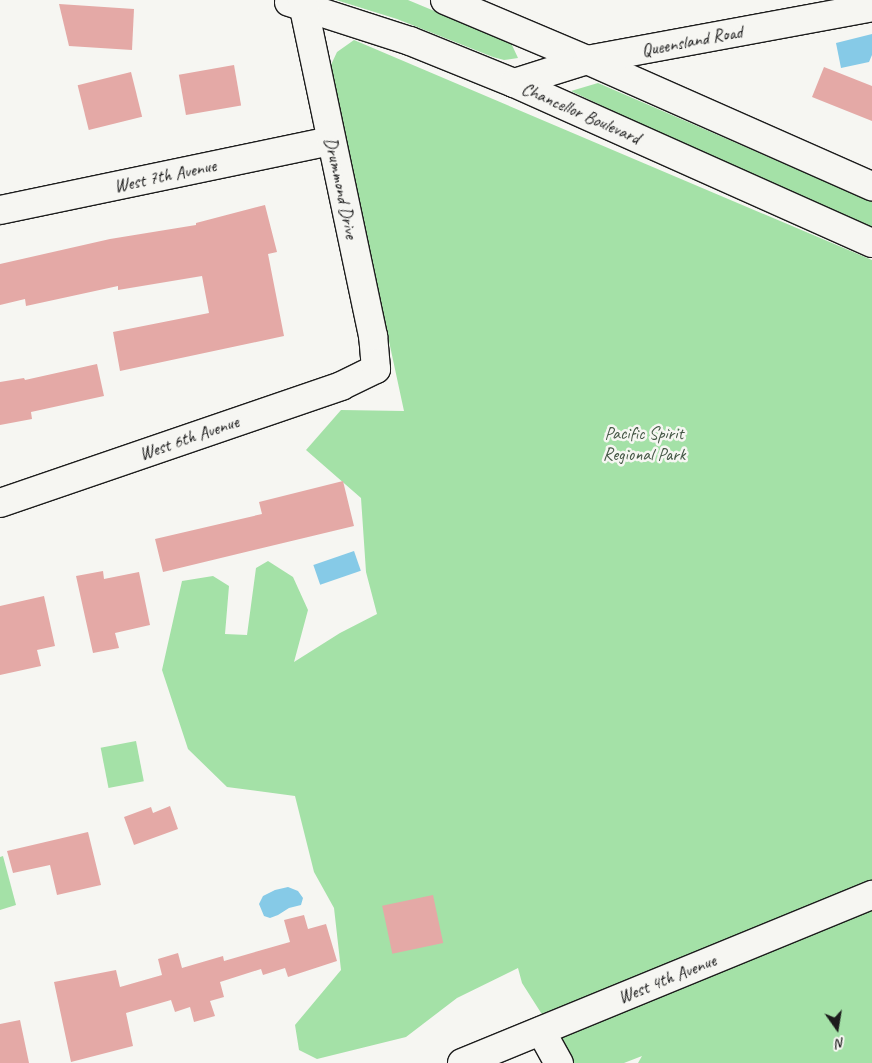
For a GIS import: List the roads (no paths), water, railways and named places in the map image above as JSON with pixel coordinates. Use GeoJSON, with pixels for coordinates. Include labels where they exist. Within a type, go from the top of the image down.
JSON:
{"type":"FeatureCollection","features":[{"type":"Feature","properties":{"kind":"street"},"geometry":{"type":"LineString","coordinates":[[445,0],[587,60],[872,186]]}},
{"type":"Feature","properties":{"kind":"street","name":"Chancellor Boulevard"},"geometry":{"type":"LineString","coordinates":[[296,2],[410,41],[514,84],[872,243]]}},
{"type":"Feature","properties":{"kind":"street","name":"Drummond Drive"},"geometry":{"type":"LineString","coordinates":[[296,2],[330,141],[373,336],[376,369]]}},
{"type":"Feature","properties":{"kind":"street","name":"Queensland Road"},"geometry":{"type":"LineString","coordinates":[[514,84],[587,60],[872,7]]}},
{"type":"Feature","properties":{"kind":"street","name":"West 7th Avenue"},"geometry":{"type":"LineString","coordinates":[[0,210],[330,141]]}},
{"type":"Feature","properties":{"kind":"street","name":"West 6th Avenue"},"geometry":{"type":"LineString","coordinates":[[0,503],[342,386],[376,369]]}},
{"type":"Feature","properties":{"kind":"street","name":"West 4th Avenue"},"geometry":{"type":"LineString","coordinates":[[462,1063],[872,896]]}},
{"type":"Feature","properties":{"kind":"street"},"geometry":{"type":"LineString","coordinates":[[541,1031],[559,1063]]}},
{"type":"Feature","properties":{"kind":"water"},"geometry":{"type":"Polygon","coordinates":[[[872,34],[872,55],[869,62],[841,68],[836,43],[872,34]]]}},
{"type":"Feature","properties":{"kind":"water"},"geometry":{"type":"Polygon","coordinates":[[[354,551],[361,571],[320,585],[313,565],[354,551]]]}},
{"type":"Feature","properties":{"kind":"water"},"geometry":{"type":"Polygon","coordinates":[[[288,887],[298,891],[303,898],[301,905],[289,908],[270,918],[264,916],[259,904],[263,896],[275,890],[288,887]]]}},
{"type":"Feature","properties":{"kind":"park label","name":"Pacific Spirit Regional Park"},"geometry":{"type":"Point","coordinates":[644,444]}}]}
